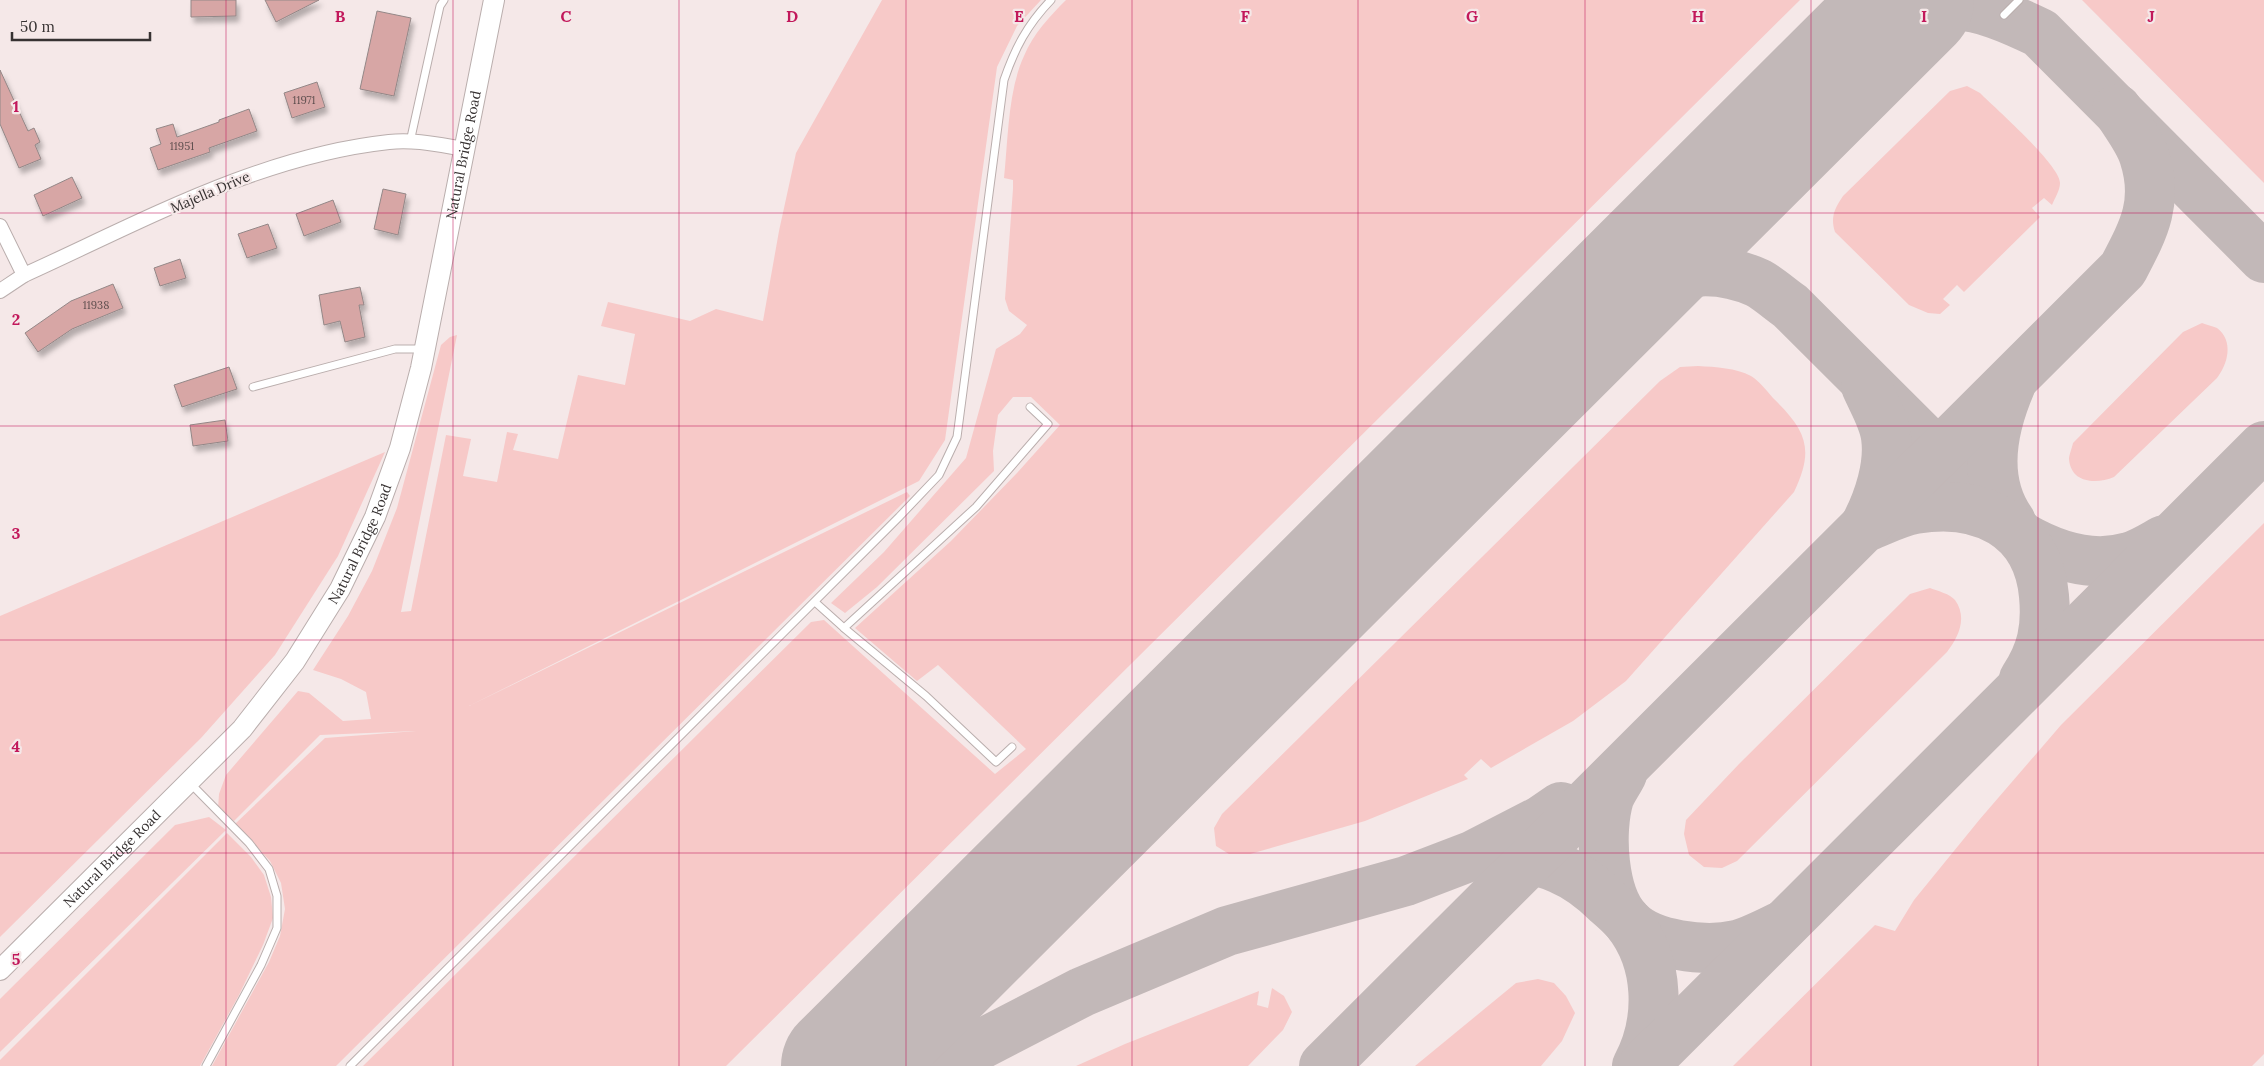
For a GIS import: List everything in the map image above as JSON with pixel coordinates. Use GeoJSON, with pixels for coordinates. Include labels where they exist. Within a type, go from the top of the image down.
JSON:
{"type":"FeatureCollection","features":[{"type":"Feature","properties":{"kind":"main road","name":"Natural Bridge Road"},"geometry":{"type":"LineString","coordinates":[[0,970],[242,729],[295,661],[340,589],[375,517],[400,448],[425,349],[494,0]]}},
{"type":"Feature","properties":{"kind":"street","name":"Majella Drive"},"geometry":{"type":"LineString","coordinates":[[0,291],[24,275],[231,181],[310,157],[390,142],[427,142],[464,149]]}},
{"type":"Feature","properties":{"kind":"street"},"geometry":{"type":"LineString","coordinates":[[0,226],[24,275]]}},
{"type":"Feature","properties":{"kind":"lane"},"geometry":{"type":"LineString","coordinates":[[410,142],[440,6],[444,0]]}},
{"type":"Feature","properties":{"kind":"lane"},"geometry":{"type":"LineString","coordinates":[[350,1066],[815,602],[939,475],[957,437],[1004,80],[1014,51],[1035,17],[1051,0]]}},
{"type":"Feature","properties":{"kind":"lane"},"geometry":{"type":"LineString","coordinates":[[2004,16],[2019,0]]}},
{"type":"Feature","properties":{"kind":"lane"},"geometry":{"type":"LineString","coordinates":[[253,387],[395,349],[425,349]]}},
{"type":"Feature","properties":{"kind":"lane"},"geometry":{"type":"LineString","coordinates":[[844,628],[976,507],[1048,424],[1030,407]]}},
{"type":"Feature","properties":{"kind":"lane"},"geometry":{"type":"LineString","coordinates":[[815,602],[926,696],[996,762],[1012,747]]}},
{"type":"Feature","properties":{"kind":"lane"},"geometry":{"type":"LineString","coordinates":[[189,783],[249,843],[269,869],[277,896],[277,928],[261,965],[206,1066]]}},
{"type":"Feature","properties":{"kind":"shaded area"},"geometry":{"type":"Polygon","coordinates":[[[882,0],[1041,0],[1017,26],[997,67],[945,440],[919,481],[469,706],[907,492],[910,496],[336,1066],[212,1066],[269,962],[280,936],[285,909],[281,883],[270,861],[235,824],[325,738],[416,731],[320,735],[234,821],[218,809],[219,794],[226,775],[298,691],[309,693],[343,721],[371,719],[366,692],[341,679],[313,670],[348,616],[372,571],[397,508],[441,345],[450,337],[457,335],[401,612],[411,611],[446,435],[471,439],[463,476],[497,482],[507,432],[518,434],[513,450],[558,459],[578,375],[625,385],[635,334],[601,326],[608,302],[690,321],[716,309],[763,321],[779,231],[796,153],[882,0]]]}},
{"type":"Feature","properties":{"kind":"shaded area"},"geometry":{"type":"Polygon","coordinates":[[[1066,0],[1800,0],[726,1066],[363,1066],[811,622],[824,620],[995,774],[1026,749],[938,665],[917,681],[855,628],[951,541],[1017,473],[1060,425],[1031,397],[1013,397],[998,415],[993,451],[994,471],[877,587],[845,613],[831,603],[884,552],[966,458],[996,349],[1020,334],[1027,325],[1009,311],[1005,299],[1013,189],[1013,180],[1004,178],[1009,115],[1019,69],[1028,48],[1042,26],[1066,0]]]}},
{"type":"Feature","properties":{"kind":"shaded area"},"geometry":{"type":"Polygon","coordinates":[[[2082,0],[2264,0],[2264,183],[2082,0]]]}},
{"type":"Feature","properties":{"kind":"shaded area"},"geometry":{"type":"Polygon","coordinates":[[[1967,86],[1980,93],[2039,151],[2050,163],[2057,175],[2060,186],[2052,205],[2044,198],[2032,208],[2040,217],[1964,292],[1957,285],[1943,299],[1950,305],[1940,314],[1928,313],[1909,305],[1835,232],[1833,217],[1843,196],[1950,91],[1967,86]]]}},
{"type":"Feature","properties":{"kind":"shaded area"},"geometry":{"type":"Polygon","coordinates":[[[2202,323],[2217,328],[2226,339],[2228,353],[2224,366],[2217,378],[2114,477],[2100,481],[2080,478],[2074,473],[2069,459],[2073,443],[2183,332],[2202,323]]]}},
{"type":"Feature","properties":{"kind":"shaded area"},"geometry":{"type":"Polygon","coordinates":[[[1680,367],[1719,367],[1745,373],[1757,381],[1784,409],[1800,430],[1804,441],[1804,464],[1794,492],[1626,681],[1573,721],[1491,768],[1481,759],[1464,775],[1468,779],[1365,821],[1250,854],[1229,854],[1216,846],[1214,828],[1222,814],[1660,381],[1680,367]]]}},
{"type":"Feature","properties":{"kind":"shaded area"},"geometry":{"type":"Polygon","coordinates":[[[385,452],[338,556],[275,655],[201,738],[0,937],[0,616],[385,452]]]}},
{"type":"Feature","properties":{"kind":"shaded area"},"geometry":{"type":"Polygon","coordinates":[[[2264,523],[2264,1054],[2252,1066],[1733,1066],[1875,925],[1895,931],[1914,900],[1980,819],[2061,725],[2264,523]]]}},
{"type":"Feature","properties":{"kind":"shaded area"},"geometry":{"type":"Polygon","coordinates":[[[1930,588],[1953,598],[1961,614],[1958,634],[1947,652],[1737,861],[1722,868],[1704,867],[1689,855],[1684,834],[1686,820],[1739,764],[1910,594],[1930,588]]]}},
{"type":"Feature","properties":{"kind":"shaded area"},"geometry":{"type":"Polygon","coordinates":[[[209,817],[226,830],[0,1052],[0,999],[175,825],[209,817]]]}},
{"type":"Feature","properties":{"kind":"shaded area"},"geometry":{"type":"Polygon","coordinates":[[[227,833],[251,857],[264,875],[271,897],[273,918],[263,945],[239,995],[200,1066],[0,1066],[0,1060],[227,833]]]}},
{"type":"Feature","properties":{"kind":"shaded area"},"geometry":{"type":"Polygon","coordinates":[[[1538,979],[1554,983],[1566,996],[1575,1013],[1562,1041],[1541,1066],[1415,1066],[1516,983],[1538,979]]]}},
{"type":"Feature","properties":{"kind":"shaded area"},"geometry":{"type":"Polygon","coordinates":[[[1272,988],[1284,996],[1292,1012],[1283,1030],[1248,1066],[1076,1066],[1125,1044],[1259,991],[1257,1005],[1268,1008],[1272,988]]]}},
{"type":"Feature","properties":{"kind":"building"},"geometry":{"type":"Polygon","coordinates":[[[191,0],[236,0],[236,16],[191,17],[191,0]]]}},
{"type":"Feature","properties":{"kind":"building"},"geometry":{"type":"Polygon","coordinates":[[[265,0],[319,0],[276,22],[265,0]]]}},
{"type":"Feature","properties":{"kind":"building"},"geometry":{"type":"Polygon","coordinates":[[[377,11],[411,18],[394,96],[360,89],[377,11]]]}},
{"type":"Feature","properties":{"kind":"building"},"geometry":{"type":"Polygon","coordinates":[[[0,70],[28,131],[34,128],[40,142],[35,145],[41,159],[19,168],[0,124],[0,70]]]}},
{"type":"Feature","properties":{"kind":"building"},"geometry":{"type":"Polygon","coordinates":[[[317,82],[325,107],[292,118],[284,93],[317,82]]]}},
{"type":"Feature","properties":{"kind":"building"},"geometry":{"type":"Polygon","coordinates":[[[249,109],[257,131],[209,148],[210,152],[158,170],[150,148],[161,144],[156,129],[173,124],[177,137],[249,109]]]}},
{"type":"Feature","properties":{"kind":"building"},"geometry":{"type":"Polygon","coordinates":[[[72,177],[82,198],[43,216],[34,195],[72,177]]]}},
{"type":"Feature","properties":{"kind":"building"},"geometry":{"type":"Polygon","coordinates":[[[383,189],[406,194],[398,235],[374,229],[383,189]]]}},
{"type":"Feature","properties":{"kind":"building"},"geometry":{"type":"Polygon","coordinates":[[[333,200],[341,222],[304,236],[296,214],[333,200]]]}},
{"type":"Feature","properties":{"kind":"building"},"geometry":{"type":"Polygon","coordinates":[[[268,224],[277,248],[247,258],[238,234],[268,224]]]}},
{"type":"Feature","properties":{"kind":"building"},"geometry":{"type":"Polygon","coordinates":[[[180,259],[186,278],[160,286],[154,268],[180,259]]]}},
{"type":"Feature","properties":{"kind":"building"},"geometry":{"type":"Polygon","coordinates":[[[113,284],[123,308],[72,329],[38,352],[25,333],[71,301],[113,284]]]}},
{"type":"Feature","properties":{"kind":"building"},"geometry":{"type":"Polygon","coordinates":[[[360,287],[364,305],[359,305],[365,337],[345,342],[340,321],[324,325],[319,295],[360,287]]]}},
{"type":"Feature","properties":{"kind":"building"},"geometry":{"type":"Polygon","coordinates":[[[229,367],[237,389],[182,407],[174,385],[229,367]]]}},
{"type":"Feature","properties":{"kind":"building"},"geometry":{"type":"Polygon","coordinates":[[[225,420],[228,441],[193,446],[190,425],[225,420]]]}},
{"type":"Feature","properties":{"kind":"taxiway"},"geometry":{"type":"LineString","coordinates":[[1880,33],[1931,10],[1949,6],[1972,7],[1984,10],[2040,33],[2264,258]]}},
{"type":"Feature","properties":{"kind":"taxiway"},"geometry":{"type":"LineString","coordinates":[[1324,1066],[2123,269],[2143,228],[2147,215],[2150,187],[2142,150],[2117,109]]}},
{"type":"Feature","properties":{"kind":"taxiway"},"geometry":{"type":"LineString","coordinates":[[1602,311],[1640,289],[1677,275],[1716,271],[1736,275],[1758,283],[1790,306],[2022,537],[2047,550],[2088,561],[2115,560],[2133,556],[2164,540]]}},
{"type":"Feature","properties":{"kind":"taxiway"},"geometry":{"type":"LineString","coordinates":[[2011,384],[1999,418],[1993,454],[1996,489],[2002,506],[2011,522]]}},
{"type":"Feature","properties":{"kind":"taxiway"},"geometry":{"type":"LineString","coordinates":[[1866,386],[1883,424],[1887,448],[1882,482],[1866,524]]}},
{"type":"Feature","properties":{"kind":"taxiway"},"geometry":{"type":"LineString","coordinates":[[1643,1066],[2264,446]]}},
{"type":"Feature","properties":{"kind":"taxiway"},"geometry":{"type":"LineString","coordinates":[[1868,526],[1909,510],[1939,507],[1962,508],[1983,513],[2002,522],[2018,534],[2030,551],[2039,571],[2045,608],[2042,639],[2035,659],[2024,679]]}},
{"type":"Feature","properties":{"kind":"taxiway"},"geometry":{"type":"LineString","coordinates":[[1622,774],[1609,798],[1604,828],[1604,845],[1608,880],[1619,911],[1628,922],[1650,937],[1664,942],[1710,948],[1737,945],[1779,927]]}},
{"type":"Feature","properties":{"kind":"taxiway"},"geometry":{"type":"LineString","coordinates":[[939,1066],[1082,992],[1227,931],[1406,881],[1474,855],[1542,820],[1561,807]]}},
{"type":"Feature","properties":{"kind":"taxiway"},"geometry":{"type":"LineString","coordinates":[[1501,858],[1531,860],[1559,868],[1572,875],[1596,891],[1627,921],[1638,937],[1651,973],[1653,1011],[1645,1049],[1637,1066]]}},
{"type":"Feature","properties":{"kind":"runway"},"geometry":{"type":"LineString","coordinates":[[843,1066],[1912,0]]}}]}
